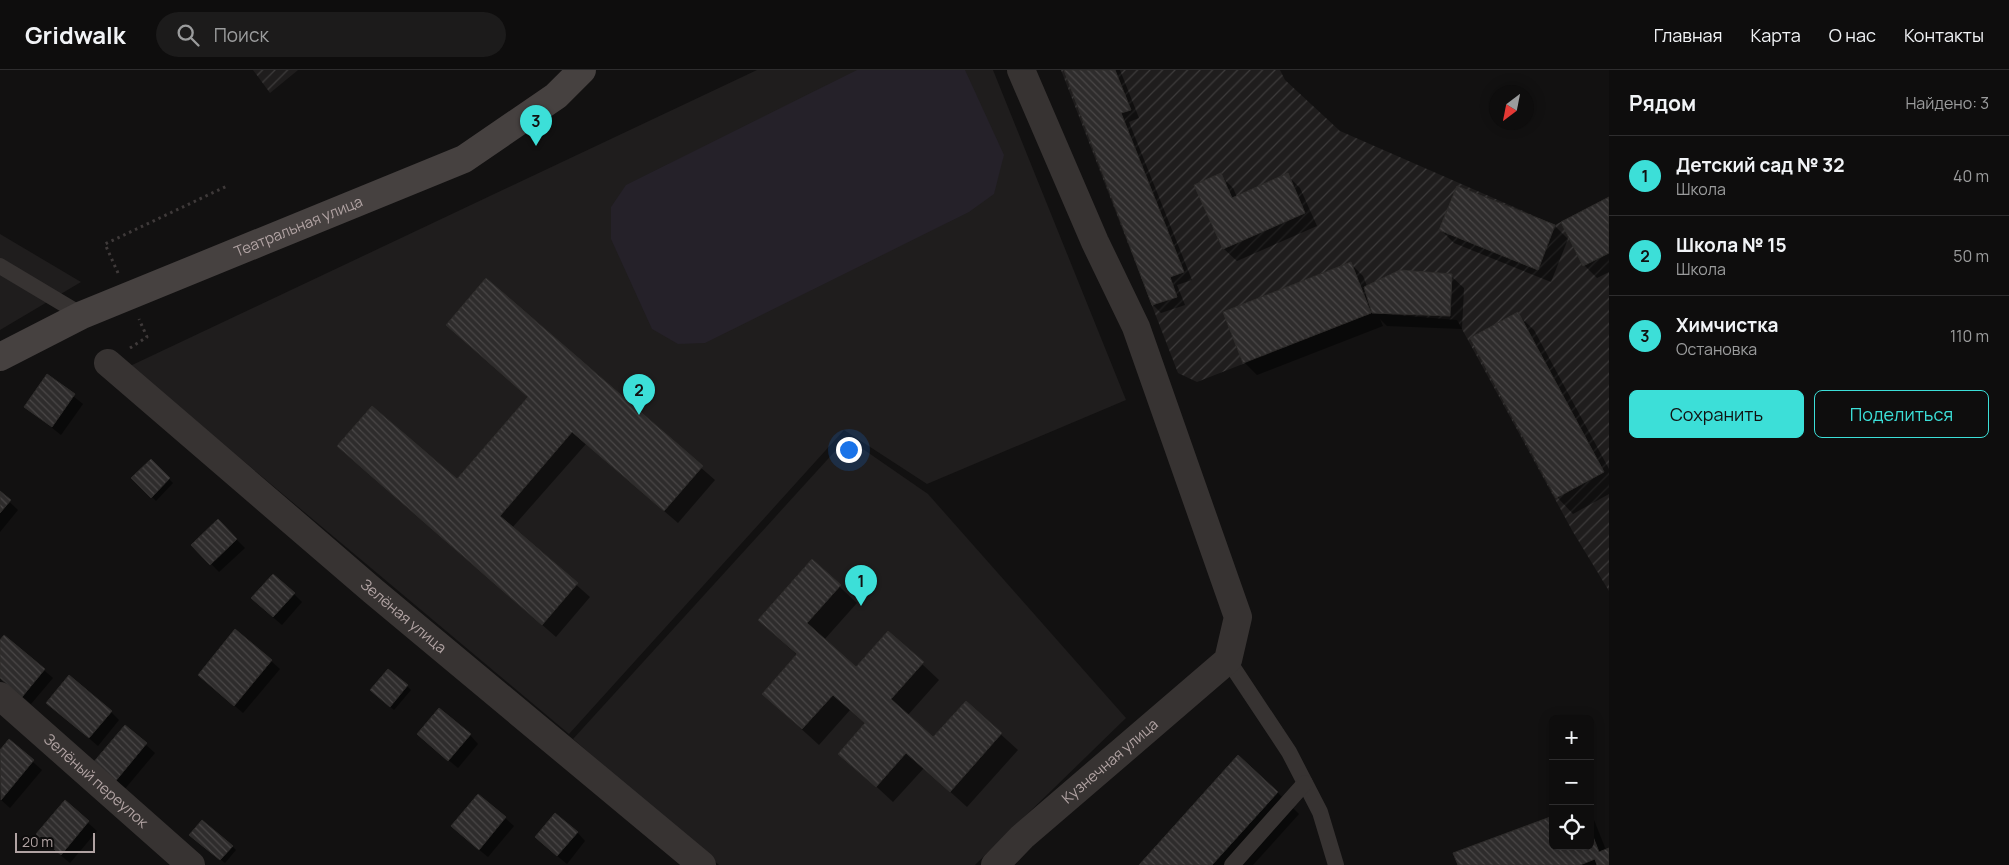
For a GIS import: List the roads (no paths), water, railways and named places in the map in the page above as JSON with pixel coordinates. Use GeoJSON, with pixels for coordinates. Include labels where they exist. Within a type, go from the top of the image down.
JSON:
{"type":"FeatureCollection","features":[{"type":"Feature","properties":{"kind":"main road","name":"Театральная улица"},"geometry":{"type":"LineString","coordinates":[[0,357],[82,315],[464,159],[556,96],[582,70]]}},
{"type":"Feature","properties":{"kind":"street"},"geometry":{"type":"LineString","coordinates":[[1021,70],[1095,242],[1136,326],[1238,618],[1228,660]]}},
{"type":"Feature","properties":{"kind":"street","name":"Зелёная улица"},"geometry":{"type":"LineString","coordinates":[[108,363],[373,591],[702,865]]}},
{"type":"Feature","properties":{"kind":"street","name":"Кузнечная улица"},"geometry":{"type":"LineString","coordinates":[[995,865],[1022,837],[1228,660]]}},
{"type":"Feature","properties":{"kind":"street","name":"Зелёный переулок"},"geometry":{"type":"LineString","coordinates":[[0,696],[191,865]]}},
{"type":"Feature","properties":{"kind":"lane"},"geometry":{"type":"LineString","coordinates":[[0,266],[82,315]]}},
{"type":"Feature","properties":{"kind":"lane"},"geometry":{"type":"LineString","coordinates":[[1228,660],[1289,752],[1320,812],[1336,865]]}},
{"type":"Feature","properties":{"kind":"lane"},"geometry":{"type":"LineString","coordinates":[[1232,865],[1305,783]]}},
{"type":"Feature","properties":{"kind":"place","name":"Химчистка"},"geometry":{"type":"Point","coordinates":[536,146]}},
{"type":"Feature","properties":{"kind":"place","name":"Школа № 15"},"geometry":{"type":"Point","coordinates":[639,415]}},
{"type":"Feature","properties":{"kind":"place","name":"Детский сад № 32"},"geometry":{"type":"Point","coordinates":[861,606]}}]}
